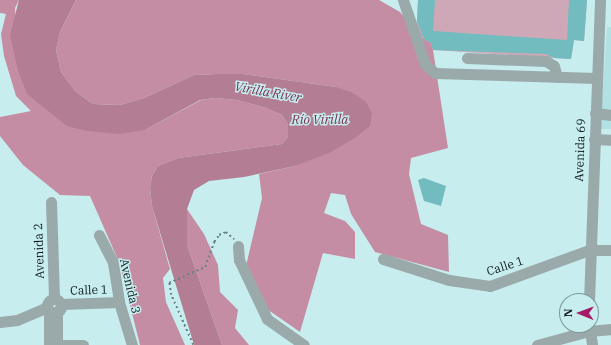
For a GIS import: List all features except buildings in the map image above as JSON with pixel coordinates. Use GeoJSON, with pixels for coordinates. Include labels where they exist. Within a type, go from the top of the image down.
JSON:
{"type":"FeatureCollection","features":[{"type":"Feature","properties":{"kind":"street"},"geometry":{"type":"LineString","coordinates":[[403,0],[425,64],[435,73],[596,78]]}},
{"type":"Feature","properties":{"kind":"street","name":"Avenida 69"},"geometry":{"type":"LineString","coordinates":[[589,293],[589,250],[600,0]]}},
{"type":"Feature","properties":{"kind":"street"},"geometry":{"type":"LineString","coordinates":[[467,58],[546,61],[554,66],[557,77]]}},
{"type":"Feature","properties":{"kind":"street"},"geometry":{"type":"LineString","coordinates":[[595,113],[611,115]]}},
{"type":"Feature","properties":{"kind":"street"},"geometry":{"type":"LineString","coordinates":[[594,139],[611,140]]}},
{"type":"Feature","properties":{"kind":"street","name":"Avenida 2"},"geometry":{"type":"LineString","coordinates":[[51,202],[54,306],[53,345]]}},
{"type":"Feature","properties":{"kind":"street","name":"Avenida 3"},"geometry":{"type":"LineString","coordinates":[[99,235],[113,263],[119,302],[132,345]]}},
{"type":"Feature","properties":{"kind":"street"},"geometry":{"type":"LineString","coordinates":[[238,246],[239,260],[267,319],[304,345]]}},
{"type":"Feature","properties":{"kind":"street","name":"Calle 1"},"geometry":{"type":"LineString","coordinates":[[383,259],[449,280],[490,286],[589,250],[611,250]]}},
{"type":"Feature","properties":{"kind":"street","name":"Calle 1"},"geometry":{"type":"LineString","coordinates":[[0,322],[17,320],[54,306],[119,302]]}},
{"type":"Feature","properties":{"kind":"street"},"geometry":{"type":"LineString","coordinates":[[599,328],[611,329]]}},
{"type":"Feature","properties":{"kind":"street"},"geometry":{"type":"LineString","coordinates":[[537,345],[574,333]]}},
{"type":"Feature","properties":{"kind":"street"},"geometry":{"type":"LineString","coordinates":[[590,333],[592,345]]}},
{"type":"Feature","properties":{"kind":"street"},"geometry":{"type":"LineString","coordinates":[[53,345],[83,345]]}},
{"type":"Feature","properties":{"kind":"path"},"geometry":{"type":"LineString","coordinates":[[193,345],[171,295],[169,283],[205,267],[214,242],[219,235],[230,233],[238,246]]}},
{"type":"Feature","properties":{"kind":"shaded area"},"geometry":{"type":"Polygon","coordinates":[[[0,0],[19,0],[15,8],[18,71],[145,130],[201,100],[215,98],[237,100],[266,108],[282,115],[288,124],[288,137],[282,144],[178,158],[158,166],[152,176],[150,188],[152,206],[170,269],[163,278],[166,302],[185,345],[140,345],[119,262],[90,196],[60,195],[23,165],[0,136],[0,117],[31,111],[16,96],[4,56],[1,34],[6,14],[0,13],[0,0]]]}},
{"type":"Feature","properties":{"kind":"shaded area"},"geometry":{"type":"Polygon","coordinates":[[[76,0],[379,0],[400,12],[422,38],[431,43],[433,50],[448,148],[411,158],[409,174],[421,224],[448,235],[449,272],[375,252],[351,214],[345,195],[331,193],[324,213],[345,221],[355,232],[355,259],[323,253],[300,332],[264,307],[246,266],[262,198],[259,174],[295,166],[336,87],[243,74],[194,75],[144,98],[120,105],[93,104],[75,91],[61,72],[56,50],[60,32],[76,0]]]}},
{"type":"Feature","properties":{"kind":"shaded area"},"geometry":{"type":"Polygon","coordinates":[[[418,0],[587,0],[584,41],[574,40],[571,59],[433,50],[431,43],[422,38],[417,27],[418,0]]]}},
{"type":"Feature","properties":{"kind":"shaded area"},"geometry":{"type":"Polygon","coordinates":[[[607,27],[611,27],[611,129],[600,129],[607,27]]]}},
{"type":"Feature","properties":{"kind":"shaded area"},"geometry":{"type":"Polygon","coordinates":[[[187,209],[204,234],[218,265],[220,292],[238,310],[235,328],[249,345],[222,345],[187,245],[187,209]]]}},
{"type":"Feature","properties":{"kind":"water","name":"Río Virilla"},"geometry":{"type":"Polygon","coordinates":[[[19,0],[76,0],[60,32],[56,50],[61,72],[75,91],[93,104],[120,105],[144,98],[194,75],[219,74],[243,74],[336,87],[353,93],[366,102],[372,113],[370,126],[355,138],[329,153],[295,166],[244,177],[209,181],[194,190],[187,209],[187,245],[222,345],[194,345],[152,206],[150,188],[152,176],[158,166],[178,158],[282,144],[288,137],[288,124],[282,115],[266,108],[237,100],[215,98],[200,100],[145,130],[119,134],[87,131],[67,126],[27,94],[18,71],[10,35],[19,0]]]}},
{"type":"Feature","properties":{"kind":"water label","name":"Virilla River"},"geometry":{"type":"Point","coordinates":[268,93]}}]}
